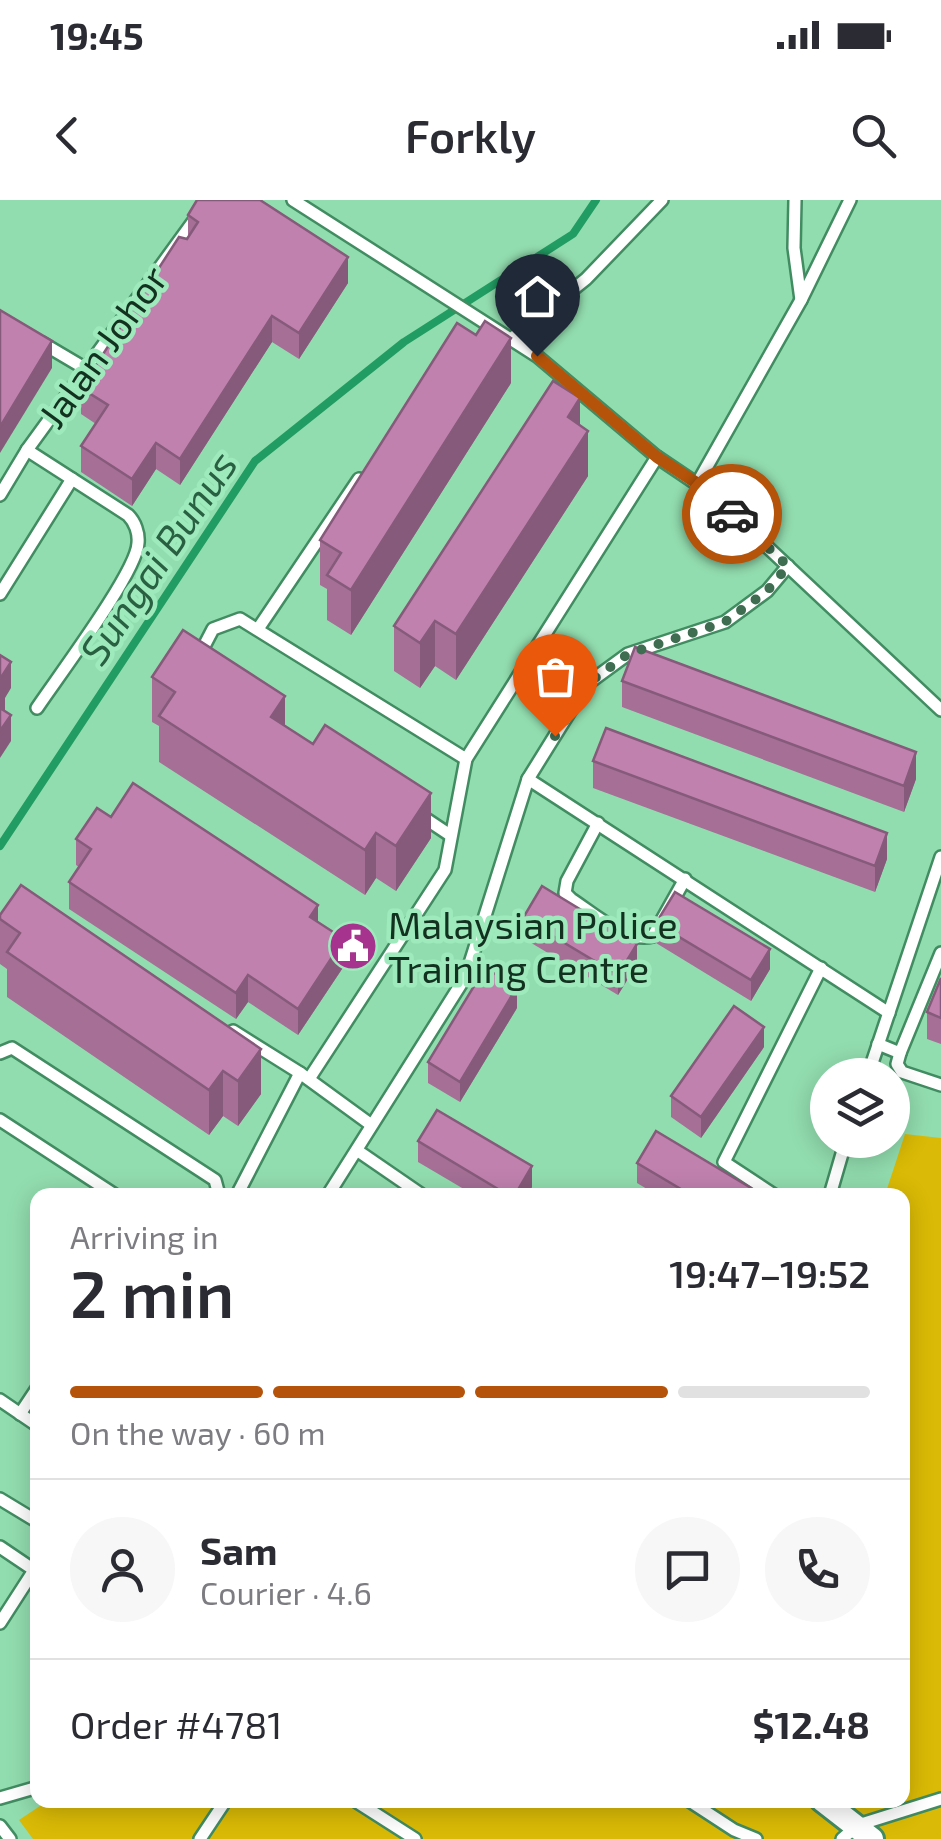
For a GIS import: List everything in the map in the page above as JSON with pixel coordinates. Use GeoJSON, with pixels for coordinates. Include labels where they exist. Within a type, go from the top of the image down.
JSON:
{"type":"FeatureCollection","features":[{"type":"Feature","properties":{"kind":"street"},"geometry":{"type":"LineString","coordinates":[[830,1808],[858,1834]]}},
{"type":"Feature","properties":{"kind":"lane","name":"Jalan Johor"},"geometry":{"type":"LineString","coordinates":[[0,495],[27,450],[209,200]]}},
{"type":"Feature","properties":{"kind":"lane"},"geometry":{"type":"LineString","coordinates":[[293,200],[537,356],[657,457],[698,484],[941,710]]}},
{"type":"Feature","properties":{"kind":"lane"},"geometry":{"type":"LineString","coordinates":[[510,339],[586,279],[662,200]]}},
{"type":"Feature","properties":{"kind":"lane"},"geometry":{"type":"LineString","coordinates":[[795,200],[794,248],[801,300]]}},
{"type":"Feature","properties":{"kind":"lane"},"geometry":{"type":"LineString","coordinates":[[698,484],[801,300],[850,200]]}},
{"type":"Feature","properties":{"kind":"lane"},"geometry":{"type":"LineString","coordinates":[[34,338],[86,369]]}},
{"type":"Feature","properties":{"kind":"lane"},"geometry":{"type":"LineString","coordinates":[[27,450],[128,515],[134,521],[138,542],[122,581],[37,708]]}},
{"type":"Feature","properties":{"kind":"lane"},"geometry":{"type":"LineString","coordinates":[[241,1188],[304,1076],[445,870],[466,759],[657,457]]}},
{"type":"Feature","properties":{"kind":"lane"},"geometry":{"type":"LineString","coordinates":[[258,629],[364,470]]}},
{"type":"Feature","properties":{"kind":"lane"},"geometry":{"type":"LineString","coordinates":[[0,594],[72,479]]}},
{"type":"Feature","properties":{"kind":"lane"},"geometry":{"type":"LineString","coordinates":[[333,1188],[466,976],[528,779],[587,684],[628,654],[725,622],[767,591],[788,566]]}},
{"type":"Feature","properties":{"kind":"lane"},"geometry":{"type":"LineString","coordinates":[[206,674],[202,652],[212,629],[240,619],[466,759]]}},
{"type":"Feature","properties":{"kind":"lane"},"geometry":{"type":"LineString","coordinates":[[528,779],[888,1013]]}},
{"type":"Feature","properties":{"kind":"lane"},"geometry":{"type":"LineString","coordinates":[[401,802],[450,835]]}},
{"type":"Feature","properties":{"kind":"lane"},"geometry":{"type":"LineString","coordinates":[[598,823],[567,881],[564,894],[571,899],[641,939],[653,936],[685,879]]}},
{"type":"Feature","properties":{"kind":"lane"},"geometry":{"type":"LineString","coordinates":[[873,1058],[941,857]]}},
{"type":"Feature","properties":{"kind":"lane"},"geometry":{"type":"LineString","coordinates":[[941,953],[897,1064],[902,1072],[941,1085]]}},
{"type":"Feature","properties":{"kind":"lane"},"geometry":{"type":"LineString","coordinates":[[763,1188],[724,1162],[821,968]]}},
{"type":"Feature","properties":{"kind":"lane"},"geometry":{"type":"LineString","coordinates":[[220,1022],[370,1124]]}},
{"type":"Feature","properties":{"kind":"lane"},"geometry":{"type":"LineString","coordinates":[[878,1044],[900,1053]]}},
{"type":"Feature","properties":{"kind":"lane"},"geometry":{"type":"LineString","coordinates":[[0,1052],[12,1048],[215,1180],[218,1188]]}},
{"type":"Feature","properties":{"kind":"lane"},"geometry":{"type":"LineString","coordinates":[[0,1120],[104,1188]]}},
{"type":"Feature","properties":{"kind":"lane"},"geometry":{"type":"LineString","coordinates":[[358,1151],[413,1188]]}},
{"type":"Feature","properties":{"kind":"lane"},"geometry":{"type":"LineString","coordinates":[[832,1188],[841,1158]]}},
{"type":"Feature","properties":{"kind":"lane"},"geometry":{"type":"LineString","coordinates":[[399,1188],[402,1180]]}},
{"type":"Feature","properties":{"kind":"lane"},"geometry":{"type":"LineString","coordinates":[[20,1414],[30,1399]]}},
{"type":"Feature","properties":{"kind":"lane"},"geometry":{"type":"LineString","coordinates":[[0,1400],[30,1421]]}},
{"type":"Feature","properties":{"kind":"lane"},"geometry":{"type":"LineString","coordinates":[[0,1499],[30,1517]]}},
{"type":"Feature","properties":{"kind":"lane"},"geometry":{"type":"LineString","coordinates":[[0,1547],[30,1564]]}},
{"type":"Feature","properties":{"kind":"lane"},"geometry":{"type":"LineString","coordinates":[[0,1623],[30,1576]]}},
{"type":"Feature","properties":{"kind":"lane"},"geometry":{"type":"LineString","coordinates":[[0,1798],[30,1789]]}},
{"type":"Feature","properties":{"kind":"lane"},"geometry":{"type":"LineString","coordinates":[[858,1834],[941,1798]]}},
{"type":"Feature","properties":{"kind":"lane"},"geometry":{"type":"LineString","coordinates":[[200,1839],[221,1808]]}},
{"type":"Feature","properties":{"kind":"lane"},"geometry":{"type":"LineString","coordinates":[[367,1808],[415,1839]]}},
{"type":"Feature","properties":{"kind":"lane"},"geometry":{"type":"LineString","coordinates":[[700,1808],[756,1839]]}},
{"type":"Feature","properties":{"kind":"lane"},"geometry":{"type":"LineString","coordinates":[[0,1826],[10,1839]]}},
{"type":"Feature","properties":{"kind":"shaded area"},"geometry":{"type":"Polygon","coordinates":[[[910,1135],[941,1138],[941,1839],[33,1839],[19,1820],[37,1808],[910,1808],[910,1188],[887,1188],[897,1158],[910,1158],[910,1135]]]}},
{"type":"Feature","properties":{"kind":"building"},"geometry":{"type":"Polygon","coordinates":[[[197,200],[260,200],[348,257],[299,333],[272,316],[180,459],[156,443],[132,479],[81,446],[108,405],[81,388],[179,237],[187,239],[198,222],[188,215],[197,200]]]}},
{"type":"Feature","properties":{"kind":"building"},"geometry":{"type":"Polygon","coordinates":[[[0,310],[52,341],[0,427],[0,310]]]}},
{"type":"Feature","properties":{"kind":"building"},"geometry":{"type":"Polygon","coordinates":[[[485,321],[511,338],[351,590],[327,575],[341,553],[320,540],[457,323],[476,335],[485,321]]]}},
{"type":"Feature","properties":{"kind":"building"},"geometry":{"type":"Polygon","coordinates":[[[553,381],[580,398],[568,417],[588,431],[456,634],[435,621],[420,643],[394,626],[553,381]]]}},
{"type":"Feature","properties":{"kind":"building"},"geometry":{"type":"Polygon","coordinates":[[[183,630],[285,696],[271,717],[313,744],[325,725],[431,793],[396,846],[376,833],[365,850],[159,716],[175,692],[152,677],[183,630]]]}},
{"type":"Feature","properties":{"kind":"building"},"geometry":{"type":"Polygon","coordinates":[[[635,647],[916,752],[904,786],[622,681],[635,647]]]}},
{"type":"Feature","properties":{"kind":"building"},"geometry":{"type":"Polygon","coordinates":[[[0,655],[11,662],[0,679],[0,655]]]}},
{"type":"Feature","properties":{"kind":"building"},"geometry":{"type":"Polygon","coordinates":[[[0,708],[11,715],[0,731],[0,708]]]}},
{"type":"Feature","properties":{"kind":"building"},"geometry":{"type":"Polygon","coordinates":[[[606,728],[887,833],[875,866],[593,761],[606,728]]]}},
{"type":"Feature","properties":{"kind":"building"},"geometry":{"type":"Polygon","coordinates":[[[133,783],[318,905],[310,917],[344,939],[298,1009],[248,975],[236,993],[69,882],[91,849],[76,839],[97,808],[111,817],[133,783]]]}},
{"type":"Feature","properties":{"kind":"building"},"geometry":{"type":"Polygon","coordinates":[[[21,885],[261,1049],[238,1081],[223,1071],[209,1090],[7,952],[20,933],[0,915],[21,885]]]}},
{"type":"Feature","properties":{"kind":"building"},"geometry":{"type":"Polygon","coordinates":[[[542,886],[637,944],[618,975],[523,918],[542,886]]]}},
{"type":"Feature","properties":{"kind":"building"},"geometry":{"type":"Polygon","coordinates":[[[675,892],[770,949],[751,980],[656,923],[675,892]]]}},
{"type":"Feature","properties":{"kind":"building"},"geometry":{"type":"Polygon","coordinates":[[[485,968],[517,987],[460,1082],[428,1062],[485,968]]]}},
{"type":"Feature","properties":{"kind":"building"},"geometry":{"type":"Polygon","coordinates":[[[941,978],[941,1018],[927,1012],[941,978]]]}},
{"type":"Feature","properties":{"kind":"building"},"geometry":{"type":"Polygon","coordinates":[[[734,1006],[764,1027],[701,1117],[671,1096],[734,1006]]]}},
{"type":"Feature","properties":{"kind":"building"},"geometry":{"type":"Polygon","coordinates":[[[437,1110],[532,1166],[519,1188],[496,1188],[418,1141],[437,1110]]]}},
{"type":"Feature","properties":{"kind":"building"},"geometry":{"type":"Polygon","coordinates":[[[656,1131],[751,1188],[679,1188],[637,1163],[656,1131]]]}},
{"type":"Feature","properties":{"kind":"waterway","name":"Sungai Bunus"},"geometry":{"type":"LineString","coordinates":[[0,846],[255,461],[404,342],[573,234],[596,200]]}},
{"type":"Feature","properties":{"kind":"way so far"},"geometry":{"type":"LineString","coordinates":[[555,736],[587,684],[628,654],[725,622],[767,591],[788,566],[732,514]]}},
{"type":"Feature","properties":{"kind":"place","name":"Malaysian Police Training Centre"},"geometry":{"type":"Point","coordinates":[353,946]}},
{"type":"Feature","properties":{"kind":"route"},"geometry":{"type":"LineString","coordinates":[[537,356],[732,514]]}}]}
